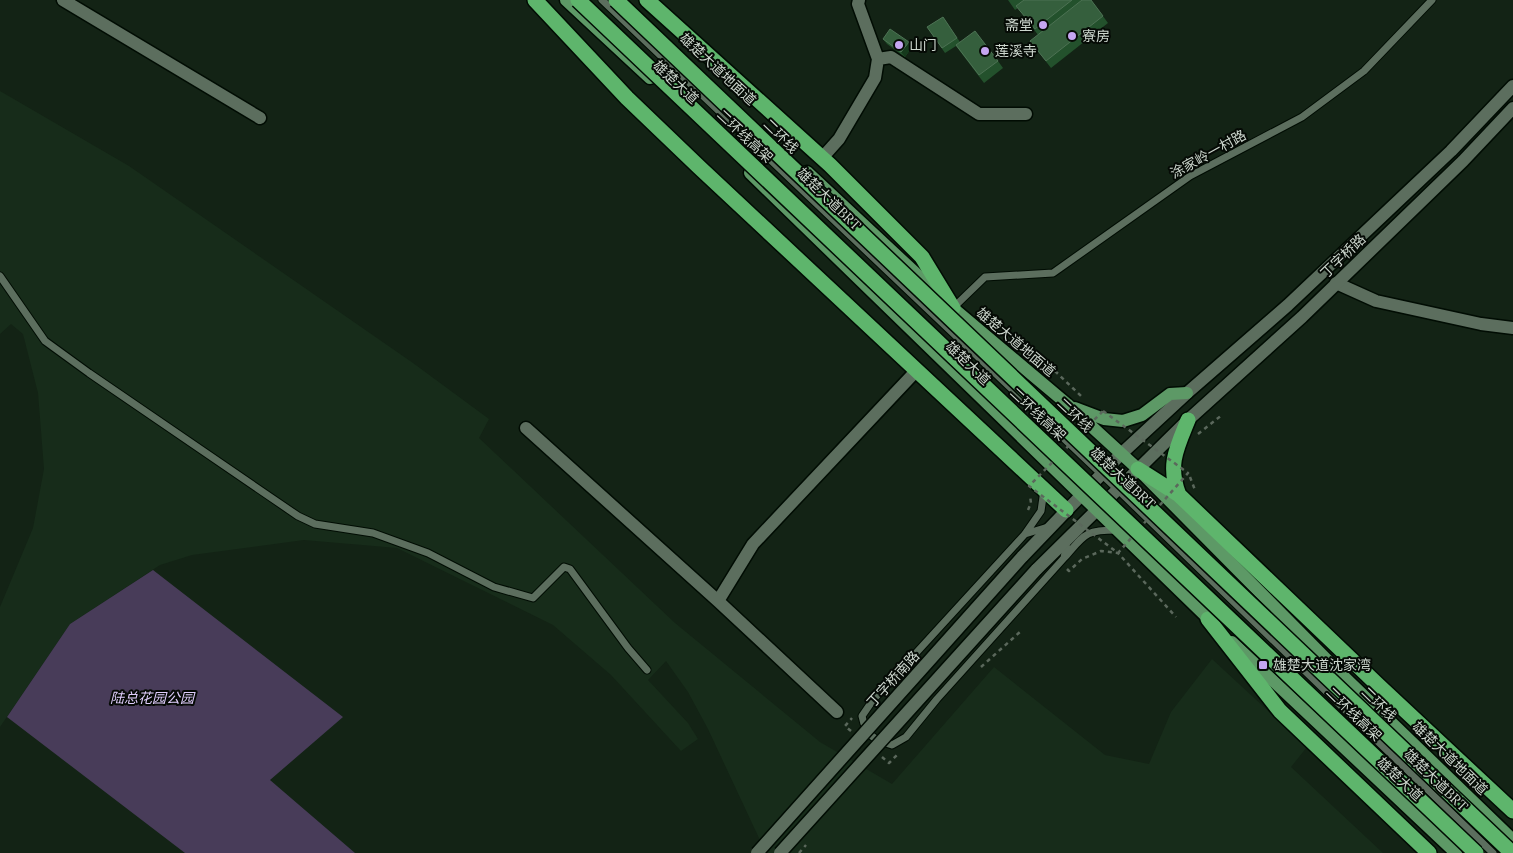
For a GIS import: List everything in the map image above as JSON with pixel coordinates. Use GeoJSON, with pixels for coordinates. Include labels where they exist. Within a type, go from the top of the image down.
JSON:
{"type":"FeatureCollection","features":[{"type":"Feature","properties":{"kind":"highway"},"geometry":{"type":"LineString","coordinates":[[535,0],[627,98],[1066,510]]}},
{"type":"Feature","properties":{"kind":"highway","name":"二环线高架"},"geometry":{"type":"LineString","coordinates":[[578,0],[1476,853]]}},
{"type":"Feature","properties":{"kind":"highway","name":"二环线"},"geometry":{"type":"LineString","coordinates":[[616,0],[875,249],[1066,428],[1512,853]]}},
{"type":"Feature","properties":{"kind":"highway"},"geometry":{"type":"LineString","coordinates":[[648,0],[822,158],[922,257],[953,308]]}},
{"type":"Feature","properties":{"kind":"highway"},"geometry":{"type":"LineString","coordinates":[[1179,495],[1172,468],[1176,450],[1188,420]]}},
{"type":"Feature","properties":{"kind":"highway"},"geometry":{"type":"LineString","coordinates":[[1138,469],[1179,495],[1513,811]]}},
{"type":"Feature","properties":{"kind":"highway"},"geometry":{"type":"LineString","coordinates":[[1208,619],[1280,711],[1429,853]]}},
{"type":"Feature","properties":{"kind":"main road"},"geometry":{"type":"LineString","coordinates":[[63,0],[260,118]]}},
{"type":"Feature","properties":{"kind":"main road","name":"雄楚大道"},"geometry":{"type":"LineString","coordinates":[[566,0],[697,122],[1208,619],[1456,853]]}},
{"type":"Feature","properties":{"kind":"main road","name":"雄楚大道地面道"},"geometry":{"type":"LineString","coordinates":[[622,0],[953,308],[1066,404],[1138,469],[1336,669],[1513,840]]}},
{"type":"Feature","properties":{"kind":"main road"},"geometry":{"type":"LineString","coordinates":[[822,158],[839,139],[875,78],[878,59],[858,4],[859,0]]}},
{"type":"Feature","properties":{"kind":"main road"},"geometry":{"type":"LineString","coordinates":[[878,59],[892,55],[979,114],[1026,114]]}},
{"type":"Feature","properties":{"kind":"main road","name":"丁字桥路"},"geometry":{"type":"LineString","coordinates":[[1121,454],[1295,298],[1451,151],[1513,86]]}},
{"type":"Feature","properties":{"kind":"main road","name":"丁字桥路"},"geometry":{"type":"LineString","coordinates":[[1068,538],[1188,420],[1336,283],[1463,161],[1513,108]]}},
{"type":"Feature","properties":{"kind":"main road"},"geometry":{"type":"LineString","coordinates":[[1336,283],[1376,301],[1481,324],[1513,328]]}},
{"type":"Feature","properties":{"kind":"main road"},"geometry":{"type":"LineString","coordinates":[[718,601],[753,544],[917,370]]}},
{"type":"Feature","properties":{"kind":"main road"},"geometry":{"type":"LineString","coordinates":[[1066,404],[1104,419],[1123,421],[1142,415],[1170,394],[1187,393]]}},
{"type":"Feature","properties":{"kind":"main road"},"geometry":{"type":"LineString","coordinates":[[526,428],[718,601],[837,712]]}},
{"type":"Feature","properties":{"kind":"main road","name":"丁字桥南路"},"geometry":{"type":"LineString","coordinates":[[758,853],[1022,557],[1121,454]]}},
{"type":"Feature","properties":{"kind":"main road"},"geometry":{"type":"LineString","coordinates":[[780,853],[1036,570],[1068,538]]}},
{"type":"Feature","properties":{"kind":"lane","name":"雄楚大道BRT"},"geometry":{"type":"LineString","coordinates":[[602,0],[1117,489],[1493,853]]}},
{"type":"Feature","properties":{"kind":"lane","name":"涂家岭一村路"},"geometry":{"type":"LineString","coordinates":[[953,308],[985,277],[1054,273],[1190,176],[1302,118],[1364,71],[1432,0]]}},
{"type":"Feature","properties":{"kind":"lane"},"geometry":{"type":"LineString","coordinates":[[0,276],[45,340],[89,373],[298,516],[315,524],[373,533],[428,554],[494,586],[533,598],[564,567],[570,569],[628,648],[647,670]]}},
{"type":"Feature","properties":{"kind":"lane"},"geometry":{"type":"LineString","coordinates":[[1044,490],[1041,511],[1025,534],[873,700],[862,716],[864,728],[876,740],[892,745],[906,737],[937,699],[1084,535],[1098,530],[1117,530]]}},
{"type":"Feature","properties":{"kind":"lane"},"geometry":{"type":"LineString","coordinates":[[1025,534],[1051,526]]}},
{"type":"Feature","properties":{"kind":"lane"},"geometry":{"type":"LineString","coordinates":[[1064,558],[1068,538]]}},
{"type":"Feature","properties":{"kind":"path"},"geometry":{"type":"LineString","coordinates":[[1055,371],[1082,397]]}},
{"type":"Feature","properties":{"kind":"path"},"geometry":{"type":"LineString","coordinates":[[1098,409],[1188,473]]}},
{"type":"Feature","properties":{"kind":"path"},"geometry":{"type":"LineString","coordinates":[[1028,486],[1103,412],[1112,412]]}},
{"type":"Feature","properties":{"kind":"path"},"geometry":{"type":"LineString","coordinates":[[1198,434],[1222,415]]}},
{"type":"Feature","properties":{"kind":"path"},"geometry":{"type":"LineString","coordinates":[[1186,464],[1194,490]]}},
{"type":"Feature","properties":{"kind":"path"},"geometry":{"type":"LineString","coordinates":[[1023,480],[1028,486],[1031,503],[1026,518]]}},
{"type":"Feature","properties":{"kind":"path"},"geometry":{"type":"LineString","coordinates":[[1076,565],[1082,559],[1101,551],[1118,553],[1176,617]]}},
{"type":"Feature","properties":{"kind":"shaded area"},"geometry":{"type":"Polygon","coordinates":[[[0,91],[129,166],[413,363],[489,419],[479,438],[675,623],[820,742],[892,784],[994,667],[1105,755],[1149,764],[1171,712],[1212,659],[1307,747],[1291,767],[1383,853],[766,853],[708,729],[688,692],[666,661],[648,680],[688,723],[698,739],[681,751],[611,675],[553,625],[397,548],[304,540],[192,555],[160,565],[70,624],[0,727],[0,607],[33,528],[44,469],[38,393],[23,334],[11,324],[0,334],[0,91]]]}},
{"type":"Feature","properties":{"kind":"green space","name":"陆总花园公园"},"geometry":{"type":"Polygon","coordinates":[[[153,570],[343,717],[270,780],[355,853],[185,853],[7,717],[70,624],[153,570]]]}},
{"type":"Feature","properties":{"kind":"building"},"geometry":{"type":"Polygon","coordinates":[[[1024,0],[1072,0],[1035,29],[1016,6],[1024,0]]]}},
{"type":"Feature","properties":{"kind":"building","name":"寮房"},"geometry":{"type":"Polygon","coordinates":[[[1082,0],[1091,0],[1103,16],[1046,61],[1030,41],[1082,0]]]}},
{"type":"Feature","properties":{"kind":"building"},"geometry":{"type":"Polygon","coordinates":[[[943,17],[957,38],[942,48],[927,27],[943,17]]]}},
{"type":"Feature","properties":{"kind":"building","name":"山门"},"geometry":{"type":"Polygon","coordinates":[[[890,29],[909,42],[901,52],[883,39],[890,29]]]}},
{"type":"Feature","properties":{"kind":"building"},"geometry":{"type":"Polygon","coordinates":[[[975,31],[998,61],[979,75],[956,45],[975,31]]]}},
{"type":"Feature","properties":{"kind":"place","name":"斋堂"},"geometry":{"type":"Point","coordinates":[1043,25]}},
{"type":"Feature","properties":{"kind":"place","name":"寮房"},"geometry":{"type":"Point","coordinates":[1072,36]}},
{"type":"Feature","properties":{"kind":"place","name":"山门"},"geometry":{"type":"Point","coordinates":[899,45]}},
{"type":"Feature","properties":{"kind":"place","name":"莲溪寺"},"geometry":{"type":"Point","coordinates":[985,51]}},
{"type":"Feature","properties":{"kind":"place","name":"雄楚大道沈家湾"},"geometry":{"type":"Point","coordinates":[1263,665]}}]}
